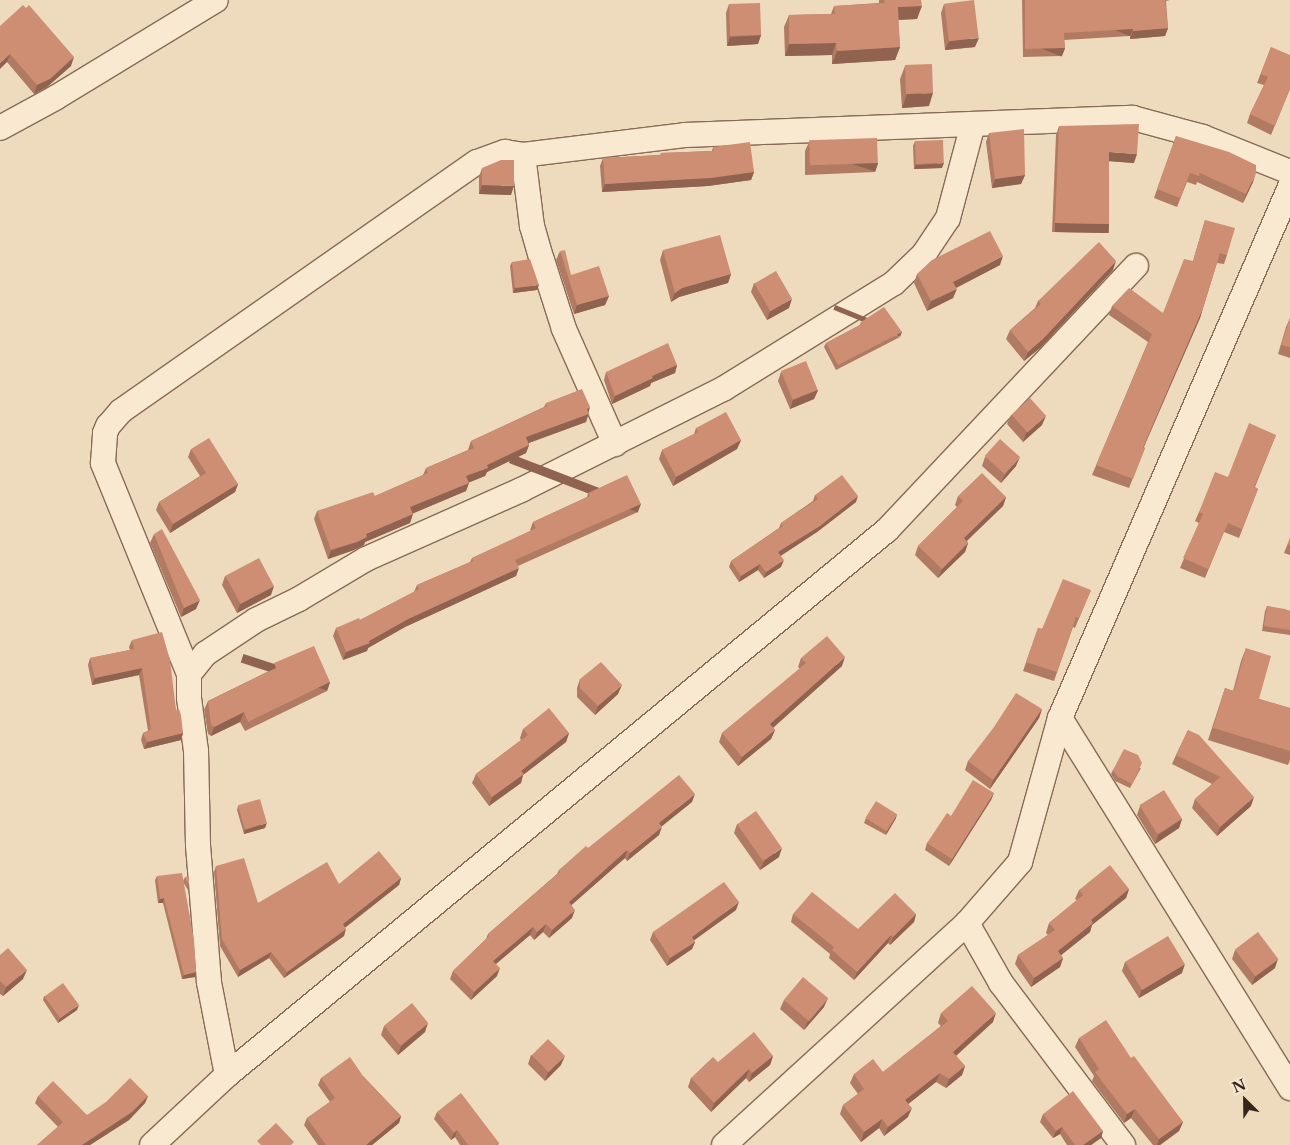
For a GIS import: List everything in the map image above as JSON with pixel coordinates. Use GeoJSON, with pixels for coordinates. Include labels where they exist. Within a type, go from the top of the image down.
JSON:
{"type":"FeatureCollection","features":[{"type":"Feature","properties":{"kind":"street"},"geometry":{"type":"LineString","coordinates":[[0,128],[55,98],[216,0]]}},
{"type":"Feature","properties":{"kind":"street"},"geometry":{"type":"LineString","coordinates":[[227,1075],[209,982],[198,845],[196,751],[188,698],[189,674],[103,463],[105,433],[121,411],[477,162],[505,152],[523,155],[685,135],[1133,118],[1203,137],[1290,172]]}},
{"type":"Feature","properties":{"kind":"street"},"geometry":{"type":"LineString","coordinates":[[189,674],[205,654],[256,620],[299,599],[366,559],[521,490],[723,389],[894,283],[924,254],[948,218],[973,124]]}},
{"type":"Feature","properties":{"kind":"street"},"geometry":{"type":"LineString","coordinates":[[523,155],[532,226],[542,260],[564,329],[614,444]]}},
{"type":"Feature","properties":{"kind":"street"},"geometry":{"type":"LineString","coordinates":[[724,1145],[967,923],[1020,862],[1060,718],[1290,188]]}},
{"type":"Feature","properties":{"kind":"street"},"geometry":{"type":"LineString","coordinates":[[152,1145],[227,1075],[886,530],[1136,266]]}},
{"type":"Feature","properties":{"kind":"street"},"geometry":{"type":"LineString","coordinates":[[1060,718],[1290,1088]]}},
{"type":"Feature","properties":{"kind":"street"},"geometry":{"type":"LineString","coordinates":[[967,923],[1001,984],[1124,1145]]}},
{"type":"Feature","properties":{"kind":"building"},"geometry":{"type":"Polygon","coordinates":[[[884,0],[921,0],[922,6],[898,7],[900,47],[837,51],[836,43],[789,44],[789,15],[835,14],[834,6],[885,3],[884,0]]]}},
{"type":"Feature","properties":{"kind":"building"},"geometry":{"type":"Polygon","coordinates":[[[974,0],[979,38],[949,41],[944,4],[974,0]]]}},
{"type":"Feature","properties":{"kind":"building"},"geometry":{"type":"Polygon","coordinates":[[[1025,0],[1165,0],[1168,28],[1064,33],[1065,48],[1025,49],[1025,0]]]}},
{"type":"Feature","properties":{"kind":"building"},"geometry":{"type":"Polygon","coordinates":[[[760,3],[761,35],[730,36],[729,4],[760,3]]]}},
{"type":"Feature","properties":{"kind":"building"},"geometry":{"type":"Polygon","coordinates":[[[23,5],[26,8],[29,5],[74,57],[50,79],[37,85],[10,54],[0,63],[0,26],[23,5]]]}},
{"type":"Feature","properties":{"kind":"building"},"geometry":{"type":"Polygon","coordinates":[[[1271,47],[1290,55],[1290,88],[1275,126],[1250,114],[1268,77],[1261,74],[1271,47]]]}},
{"type":"Feature","properties":{"kind":"building"},"geometry":{"type":"Polygon","coordinates":[[[932,64],[933,93],[906,94],[905,65],[932,64]]]}},
{"type":"Feature","properties":{"kind":"building"},"geometry":{"type":"Polygon","coordinates":[[[1139,124],[1137,154],[1109,152],[1109,224],[1055,223],[1059,126],[1139,124]]]}},
{"type":"Feature","properties":{"kind":"building"},"geometry":{"type":"Polygon","coordinates":[[[1024,129],[1025,175],[995,179],[989,133],[1024,129]]]}},
{"type":"Feature","properties":{"kind":"building"},"geometry":{"type":"Polygon","coordinates":[[[1176,136],[1229,152],[1256,165],[1256,173],[1246,194],[1200,173],[1199,176],[1190,173],[1180,198],[1157,189],[1176,136]]]}},
{"type":"Feature","properties":{"kind":"building"},"geometry":{"type":"Polygon","coordinates":[[[877,138],[878,163],[810,165],[809,140],[877,138]]]}},
{"type":"Feature","properties":{"kind":"building"},"geometry":{"type":"Polygon","coordinates":[[[943,140],[944,163],[916,164],[915,141],[943,140]]]}},
{"type":"Feature","properties":{"kind":"building"},"geometry":{"type":"Polygon","coordinates":[[[750,142],[754,172],[711,178],[605,184],[603,158],[714,151],[713,147],[750,142]]]}},
{"type":"Feature","properties":{"kind":"building"},"geometry":{"type":"Polygon","coordinates":[[[501,160],[514,160],[514,186],[482,185],[482,168],[501,160]]]}},
{"type":"Feature","properties":{"kind":"building"},"geometry":{"type":"Polygon","coordinates":[[[1205,220],[1235,228],[1227,255],[1220,253],[1203,308],[1143,447],[1145,448],[1133,479],[1096,465],[1152,334],[1112,306],[1129,288],[1163,313],[1184,259],[1193,261],[1205,220]]]}},
{"type":"Feature","properties":{"kind":"building"},"geometry":{"type":"Polygon","coordinates":[[[990,231],[1003,256],[953,282],[957,289],[931,301],[917,274],[932,260],[990,231]]]}},
{"type":"Feature","properties":{"kind":"building"},"geometry":{"type":"Polygon","coordinates":[[[720,235],[731,274],[682,288],[675,293],[663,250],[720,235]]]}},
{"type":"Feature","properties":{"kind":"building"},"geometry":{"type":"Polygon","coordinates":[[[1099,242],[1116,261],[1043,339],[1028,352],[1010,330],[1041,304],[1038,301],[1099,242]]]}},
{"type":"Feature","properties":{"kind":"building"},"geometry":{"type":"Polygon","coordinates":[[[565,250],[571,275],[599,266],[609,296],[577,305],[560,251],[565,250]]]}},
{"type":"Feature","properties":{"kind":"building"},"geometry":{"type":"Polygon","coordinates":[[[530,259],[539,285],[515,288],[512,262],[530,259]]]}},
{"type":"Feature","properties":{"kind":"building"},"geometry":{"type":"Polygon","coordinates":[[[776,271],[792,299],[770,311],[754,284],[776,271]]]}},
{"type":"Feature","properties":{"kind":"building"},"geometry":{"type":"Polygon","coordinates":[[[884,307],[902,332],[838,365],[826,343],[862,324],[861,322],[884,307]]]}},
{"type":"Feature","properties":{"kind":"building"},"geometry":{"type":"Polygon","coordinates":[[[1290,318],[1290,347],[1281,345],[1290,318]]]}},
{"type":"Feature","properties":{"kind":"building"},"geometry":{"type":"Polygon","coordinates":[[[668,343],[677,365],[615,396],[606,372],[668,343]]]}},
{"type":"Feature","properties":{"kind":"building"},"geometry":{"type":"Polygon","coordinates":[[[806,361],[818,390],[793,400],[781,371],[806,361]]]}},
{"type":"Feature","properties":{"kind":"building"},"geometry":{"type":"Polygon","coordinates":[[[582,389],[590,407],[587,409],[589,414],[526,437],[529,445],[487,465],[488,468],[466,476],[469,483],[410,507],[413,514],[366,534],[367,537],[357,542],[331,550],[317,511],[373,492],[375,496],[428,473],[426,468],[474,448],[471,441],[547,406],[546,403],[582,389]]]}},
{"type":"Feature","properties":{"kind":"building"},"geometry":{"type":"Polygon","coordinates":[[[1030,398],[1046,416],[1027,433],[1011,415],[1030,398]]]}},
{"type":"Feature","properties":{"kind":"building"},"geometry":{"type":"Polygon","coordinates":[[[726,412],[741,440],[676,477],[662,450],[698,432],[696,428],[726,412]]]}},
{"type":"Feature","properties":{"kind":"building"},"geometry":{"type":"Polygon","coordinates":[[[1249,423],[1276,435],[1254,487],[1258,489],[1242,529],[1228,523],[1208,569],[1183,558],[1203,514],[1199,512],[1215,472],[1228,477],[1249,423]]]}},
{"type":"Feature","properties":{"kind":"building"},"geometry":{"type":"Polygon","coordinates":[[[209,438],[238,484],[173,524],[159,502],[206,473],[191,449],[209,438]]]}},
{"type":"Feature","properties":{"kind":"building"},"geometry":{"type":"Polygon","coordinates":[[[1000,439],[1020,457],[1005,474],[985,456],[1000,439]]]}},
{"type":"Feature","properties":{"kind":"building"},"geometry":{"type":"Polygon","coordinates":[[[982,473],[1006,497],[964,538],[968,543],[942,569],[918,546],[963,501],[958,496],[982,473]]]}},
{"type":"Feature","properties":{"kind":"building"},"geometry":{"type":"Polygon","coordinates":[[[627,475],[641,504],[515,560],[519,568],[408,619],[369,641],[370,643],[346,652],[336,628],[359,618],[360,620],[419,589],[417,585],[473,561],[472,558],[536,528],[533,522],[590,496],[588,493],[627,475]]]}},
{"type":"Feature","properties":{"kind":"building"},"geometry":{"type":"Polygon","coordinates":[[[842,475],[858,496],[820,526],[778,552],[784,560],[766,572],[760,564],[741,576],[731,561],[783,526],[781,523],[818,499],[815,495],[842,475]]]}},
{"type":"Feature","properties":{"kind":"building"},"geometry":{"type":"Polygon","coordinates":[[[162,529],[200,600],[184,608],[154,534],[162,529]]]}},
{"type":"Feature","properties":{"kind":"building"},"geometry":{"type":"Polygon","coordinates":[[[259,558],[274,586],[240,604],[225,576],[259,558]]]}},
{"type":"Feature","properties":{"kind":"building"},"geometry":{"type":"Polygon","coordinates":[[[1063,579],[1091,590],[1079,618],[1076,617],[1057,672],[1026,662],[1038,628],[1042,629],[1063,579]]]}},
{"type":"Feature","properties":{"kind":"building"},"geometry":{"type":"Polygon","coordinates":[[[1267,606],[1290,611],[1290,630],[1264,626],[1267,606]]]}},
{"type":"Feature","properties":{"kind":"building"},"geometry":{"type":"Polygon","coordinates":[[[162,632],[170,660],[176,710],[179,709],[181,715],[183,733],[147,742],[143,733],[151,729],[142,668],[95,678],[90,658],[134,649],[132,640],[162,632]]]}},
{"type":"Feature","properties":{"kind":"building"},"geometry":{"type":"Polygon","coordinates":[[[827,636],[845,657],[770,724],[775,730],[742,757],[722,733],[806,663],[801,658],[827,636]]]}},
{"type":"Feature","properties":{"kind":"building"},"geometry":{"type":"Polygon","coordinates":[[[314,646],[330,682],[248,722],[244,712],[214,727],[211,725],[208,701],[276,668],[274,663],[314,646]]]}},
{"type":"Feature","properties":{"kind":"building"},"geometry":{"type":"Polygon","coordinates":[[[1246,648],[1271,656],[1259,699],[1290,708],[1290,751],[1213,728],[1225,688],[1234,691],[1246,648]]]}},
{"type":"Feature","properties":{"kind":"building"},"geometry":{"type":"Polygon","coordinates":[[[601,662],[622,685],[598,706],[580,688],[580,679],[601,662]]]}},
{"type":"Feature","properties":{"kind":"building"},"geometry":{"type":"Polygon","coordinates":[[[1016,693],[1042,709],[993,780],[968,761],[994,727],[1016,693]]]}},
{"type":"Feature","properties":{"kind":"building"},"geometry":{"type":"Polygon","coordinates":[[[549,708],[569,733],[521,771],[524,774],[492,797],[476,774],[528,735],[523,729],[549,708]]]}},
{"type":"Feature","properties":{"kind":"building"},"geometry":{"type":"Polygon","coordinates":[[[1188,730],[1199,735],[1254,797],[1220,827],[1195,799],[1220,777],[1176,755],[1188,730]]]}},
{"type":"Feature","properties":{"kind":"building"},"geometry":{"type":"Polygon","coordinates":[[[1124,749],[1138,755],[1142,763],[1132,784],[1117,776],[1113,770],[1124,749]]]}},
{"type":"Feature","properties":{"kind":"building"},"geometry":{"type":"Polygon","coordinates":[[[679,775],[695,794],[659,823],[662,827],[630,853],[627,850],[569,902],[575,910],[552,930],[546,924],[537,932],[533,927],[493,961],[500,968],[474,992],[453,971],[489,936],[488,934],[560,872],[559,870],[586,846],[588,848],[679,775]]]}},
{"type":"Feature","properties":{"kind":"building"},"geometry":{"type":"Polygon","coordinates":[[[973,780],[994,793],[952,859],[927,843],[947,813],[951,816],[973,780]]]}},
{"type":"Feature","properties":{"kind":"building"},"geometry":{"type":"Polygon","coordinates":[[[1164,790],[1182,819],[1157,834],[1139,805],[1164,790]]]}},
{"type":"Feature","properties":{"kind":"building"},"geometry":{"type":"Polygon","coordinates":[[[260,799],[267,823],[245,829],[238,805],[260,799]]]}},
{"type":"Feature","properties":{"kind":"building"},"geometry":{"type":"Polygon","coordinates":[[[876,801],[897,814],[887,831],[865,818],[876,801]]]}},
{"type":"Feature","properties":{"kind":"building"},"geometry":{"type":"Polygon","coordinates":[[[756,811],[782,848],[763,861],[737,824],[756,811]]]}},
{"type":"Feature","properties":{"kind":"building"},"geometry":{"type":"Polygon","coordinates":[[[379,851],[401,878],[343,924],[346,929],[287,972],[271,952],[240,970],[222,939],[216,866],[244,858],[258,903],[327,862],[339,884],[379,851]]]}},
{"type":"Feature","properties":{"kind":"building"},"geometry":{"type":"Polygon","coordinates":[[[1110,865],[1129,889],[1091,920],[1093,923],[1058,951],[1063,958],[1034,978],[1018,955],[1055,930],[1049,923],[1083,895],[1079,890],[1110,865]]]}},
{"type":"Feature","properties":{"kind":"building"},"geometry":{"type":"Polygon","coordinates":[[[182,873],[194,940],[196,972],[184,975],[164,898],[160,899],[157,876],[182,873]]]}},
{"type":"Feature","properties":{"kind":"building"},"geometry":{"type":"Polygon","coordinates":[[[189,876],[189,885],[185,877],[189,876]]]}},
{"type":"Feature","properties":{"kind":"building"},"geometry":{"type":"Polygon","coordinates":[[[724,882],[739,902],[692,937],[695,942],[670,958],[653,932],[724,882]]]}},
{"type":"Feature","properties":{"kind":"building"},"geometry":{"type":"Polygon","coordinates":[[[812,892],[858,929],[895,893],[916,914],[893,937],[891,935],[857,972],[832,950],[834,947],[793,914],[812,892]]]}},
{"type":"Feature","properties":{"kind":"building"},"geometry":{"type":"Polygon","coordinates":[[[1258,932],[1278,959],[1255,977],[1235,949],[1258,932]]]}},
{"type":"Feature","properties":{"kind":"building"},"geometry":{"type":"Polygon","coordinates":[[[1168,936],[1185,964],[1142,990],[1125,962],[1168,936]]]}},
{"type":"Feature","properties":{"kind":"building"},"geometry":{"type":"Polygon","coordinates":[[[8,948],[27,970],[6,987],[0,981],[0,955],[8,948]]]}},
{"type":"Feature","properties":{"kind":"building"},"geometry":{"type":"Polygon","coordinates":[[[803,977],[828,998],[809,1021],[784,1000],[803,977]]]}},
{"type":"Feature","properties":{"kind":"building"},"geometry":{"type":"Polygon","coordinates":[[[63,983],[79,1005],[60,1018],[44,997],[63,983]]]}},
{"type":"Feature","properties":{"kind":"building"},"geometry":{"type":"Polygon","coordinates":[[[972,986],[996,1013],[953,1052],[965,1066],[949,1079],[940,1073],[905,1100],[912,1108],[888,1127],[882,1119],[864,1132],[843,1105],[864,1089],[854,1074],[873,1059],[883,1072],[948,1021],[941,1013],[972,986]]]}},
{"type":"Feature","properties":{"kind":"building"},"geometry":{"type":"Polygon","coordinates":[[[412,1003],[428,1023],[400,1046],[384,1026],[412,1003]]]}},
{"type":"Feature","properties":{"kind":"building"},"geometry":{"type":"Polygon","coordinates":[[[1106,1020],[1131,1058],[1134,1056],[1183,1122],[1159,1139],[1135,1109],[1127,1114],[1095,1072],[1099,1069],[1079,1038],[1106,1020]]]}},
{"type":"Feature","properties":{"kind":"building"},"geometry":{"type":"Polygon","coordinates":[[[754,1032],[773,1056],[752,1073],[749,1069],[714,1103],[691,1078],[713,1057],[718,1062],[754,1032]]]}},
{"type":"Feature","properties":{"kind":"building"},"geometry":{"type":"Polygon","coordinates":[[[548,1039],[565,1056],[549,1072],[532,1055],[548,1039]]]}},
{"type":"Feature","properties":{"kind":"building"},"geometry":{"type":"Polygon","coordinates":[[[350,1057],[363,1076],[401,1116],[366,1145],[326,1145],[307,1118],[335,1098],[321,1078],[350,1057]]]}},
{"type":"Feature","properties":{"kind":"building"},"geometry":{"type":"Polygon","coordinates":[[[130,1078],[148,1096],[132,1112],[82,1145],[37,1145],[63,1122],[38,1096],[53,1081],[87,1115],[106,1102],[130,1078]]]}},
{"type":"Feature","properties":{"kind":"building"},"geometry":{"type":"Polygon","coordinates":[[[1073,1091],[1103,1131],[1083,1145],[1075,1145],[1062,1127],[1056,1131],[1043,1114],[1073,1091]]]}},
{"type":"Feature","properties":{"kind":"building"},"geometry":{"type":"Polygon","coordinates":[[[461,1093],[499,1143],[496,1145],[468,1145],[457,1130],[454,1133],[437,1112],[461,1093]]]}},
{"type":"Feature","properties":{"kind":"building"},"geometry":{"type":"Polygon","coordinates":[[[276,1123],[294,1142],[291,1145],[261,1145],[257,1141],[276,1123]]]}}]}
